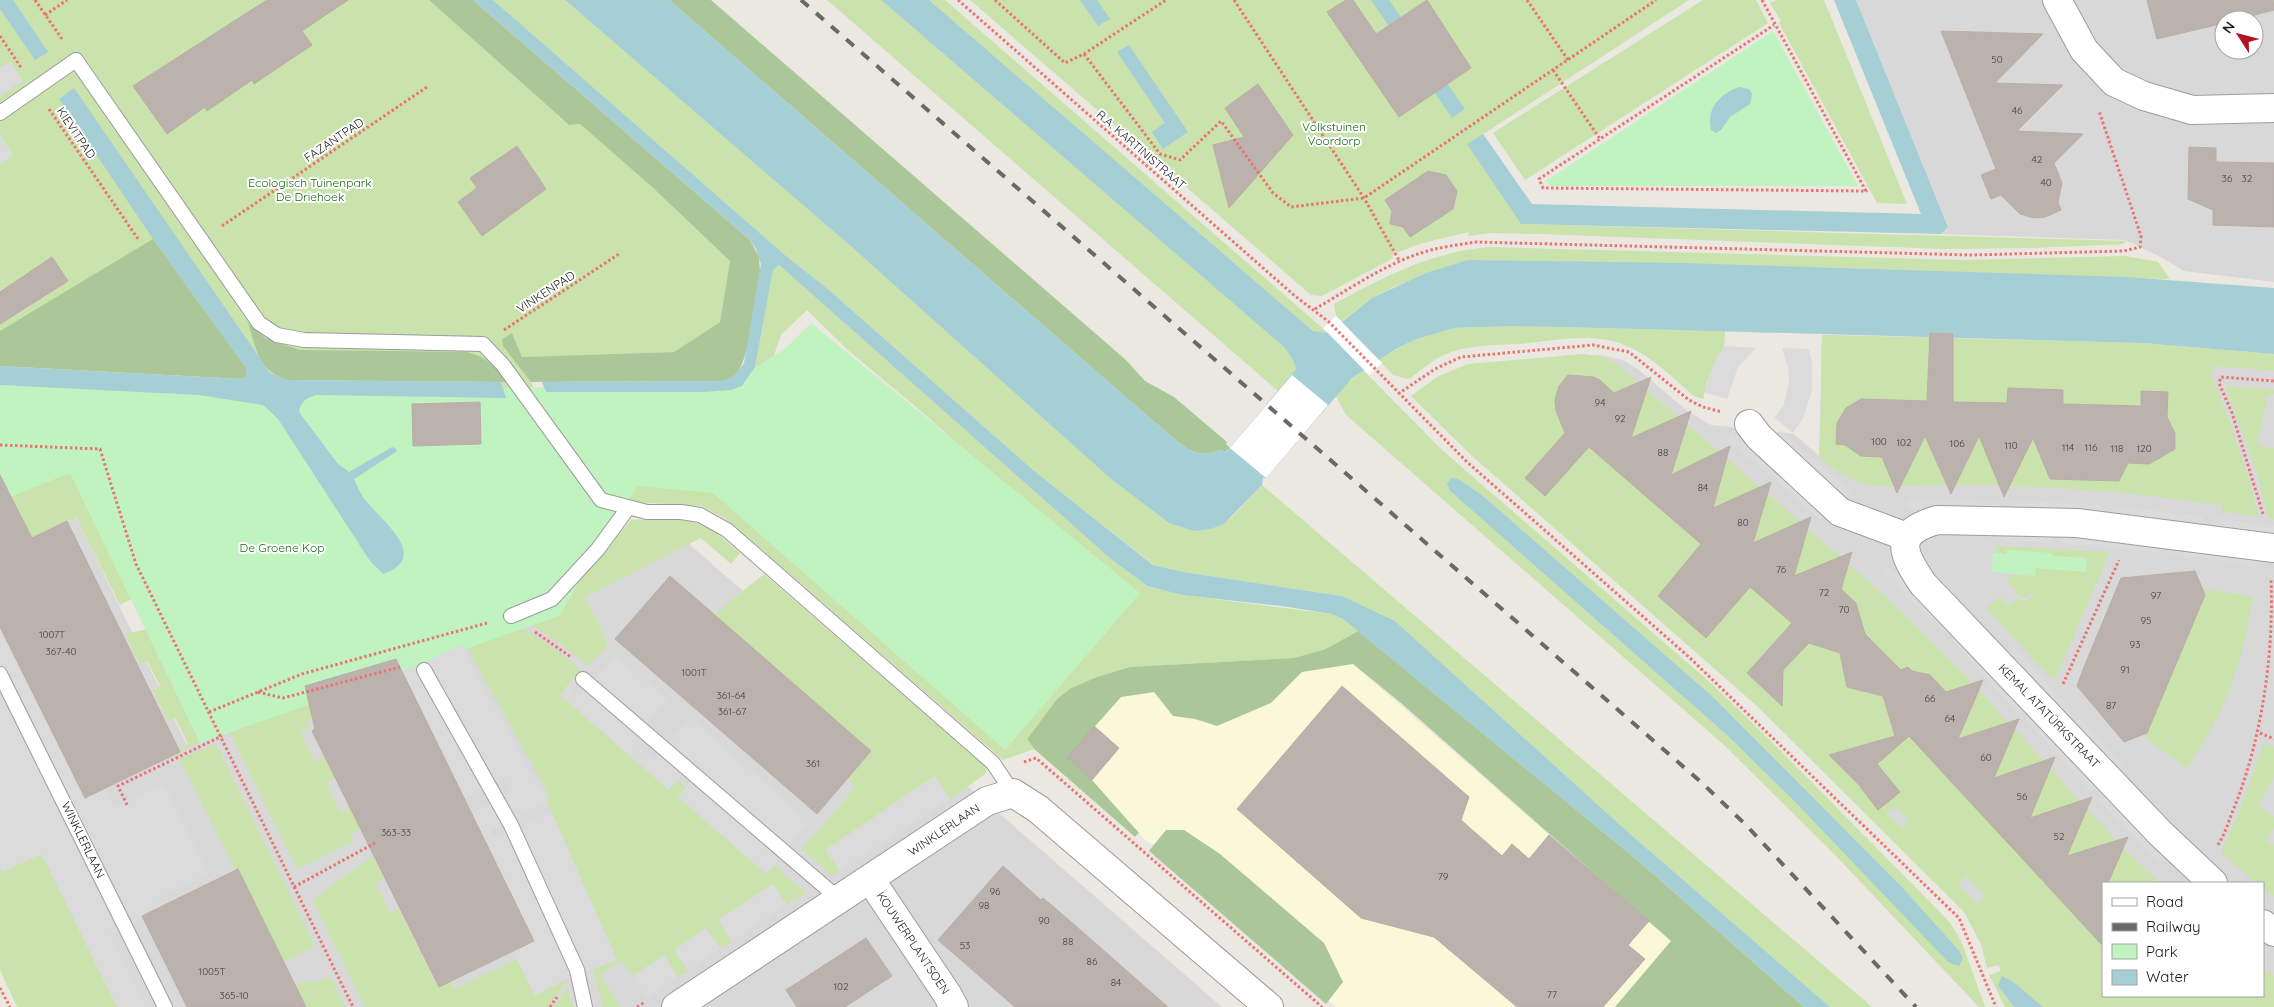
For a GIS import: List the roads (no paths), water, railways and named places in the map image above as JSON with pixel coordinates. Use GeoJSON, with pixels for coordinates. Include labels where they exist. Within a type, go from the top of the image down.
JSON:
{"type":"FeatureCollection","features":[{"type":"Feature","properties":{"kind":"street"},"geometry":{"type":"LineString","coordinates":[[2057,0],[2084,50],[2114,82],[2144,96],[2192,110],[2274,108]]}},
{"type":"Feature","properties":{"kind":"street"},"geometry":{"type":"LineString","coordinates":[[1750,424],[1758,437],[1840,512],[1907,538],[1918,525],[1938,520],[2077,523],[2270,548]]}},
{"type":"Feature","properties":{"kind":"street","name":"KEMAL ATATÜRKSTRAAT"},"geometry":{"type":"LineString","coordinates":[[1907,538],[1905,552],[1909,564],[1923,584],[2206,878]]}},
{"type":"Feature","properties":{"kind":"street"},"geometry":{"type":"LineString","coordinates":[[1013,793],[1038,809],[1269,1007]]}},
{"type":"Feature","properties":{"kind":"street","name":"WINKLERLAAN"},"geometry":{"type":"LineString","coordinates":[[676,1007],[987,801],[1013,793]]}},
{"type":"Feature","properties":{"kind":"street","name":"KOUWERPLANTSOEN"},"geometry":{"type":"LineString","coordinates":[[870,879],[948,994],[954,1007]]}},
{"type":"Feature","properties":{"kind":"lane"},"geometry":{"type":"LineString","coordinates":[[0,113],[36,90],[76,60],[259,323],[277,335],[304,340],[483,344],[513,379],[601,500],[647,512],[681,512],[700,515],[727,530],[993,763],[1013,793]]}},
{"type":"Feature","properties":{"kind":"lane"},"geometry":{"type":"LineString","coordinates":[[511,616],[552,599],[598,549],[628,508]]}},
{"type":"Feature","properties":{"kind":"lane"},"geometry":{"type":"LineString","coordinates":[[424,670],[512,825],[576,970],[585,1007]]}},
{"type":"Feature","properties":{"kind":"lane","name":"WINKLERLAAN"},"geometry":{"type":"LineString","coordinates":[[0,674],[165,1007]]}},
{"type":"Feature","properties":{"kind":"lane"},"geometry":{"type":"LineString","coordinates":[[583,679],[839,899]]}},
{"type":"Feature","properties":{"kind":"water"},"geometry":{"type":"Polygon","coordinates":[[[0,0],[13,0],[48,52],[35,60],[0,9],[0,0]]]}},
{"type":"Feature","properties":{"kind":"water"},"geometry":{"type":"Polygon","coordinates":[[[473,0],[493,0],[786,256],[829,290],[1033,470],[1153,565],[1183,572],[1342,596],[1395,621],[1629,833],[1830,1007],[1804,1007],[1641,863],[1343,619],[1332,614],[1282,606],[1182,595],[1147,586],[1112,560],[779,265],[773,270],[755,367],[742,386],[731,390],[704,392],[546,392],[542,382],[713,381],[731,377],[738,372],[744,363],[761,264],[756,249],[750,240],[473,0]]]}},
{"type":"Feature","properties":{"kind":"water"},"geometry":{"type":"Polygon","coordinates":[[[565,0],[669,0],[1174,439],[1186,448],[1196,452],[1207,453],[1222,450],[1225,453],[1230,448],[1296,369],[1293,360],[1284,347],[881,0],[929,0],[1313,331],[1328,333],[1372,298],[1426,273],[1468,260],[1682,263],[2127,277],[2274,288],[2274,354],[2142,343],[1512,326],[1454,328],[1414,340],[1394,350],[1352,378],[1266,478],[1263,478],[1262,485],[1224,524],[1211,529],[1194,531],[1169,523],[1111,479],[854,249],[565,0]]]}},
{"type":"Feature","properties":{"kind":"water"},"geometry":{"type":"Polygon","coordinates":[[[1080,0],[1097,0],[1110,19],[1098,26],[1080,0]]]}},
{"type":"Feature","properties":{"kind":"water"},"geometry":{"type":"Polygon","coordinates":[[[1371,0],[1389,0],[1465,109],[1452,118],[1371,0]]]}},
{"type":"Feature","properties":{"kind":"water"},"geometry":{"type":"Polygon","coordinates":[[[1834,0],[1856,0],[1948,227],[1941,234],[1521,224],[1467,144],[1483,134],[1532,204],[1921,214],[1834,0]]]}},
{"type":"Feature","properties":{"kind":"water"},"geometry":{"type":"Polygon","coordinates":[[[1129,45],[1188,132],[1163,149],[1152,132],[1165,123],[1117,52],[1129,45]]]}},
{"type":"Feature","properties":{"kind":"water"},"geometry":{"type":"Polygon","coordinates":[[[1739,87],[1749,89],[1752,94],[1750,104],[1730,117],[1721,130],[1716,133],[1711,130],[1710,122],[1716,103],[1720,98],[1739,87]]]}},
{"type":"Feature","properties":{"kind":"water"},"geometry":{"type":"Polygon","coordinates":[[[74,88],[270,373],[287,380],[501,382],[506,398],[316,395],[307,399],[301,405],[299,412],[338,464],[349,472],[392,447],[397,449],[396,452],[354,479],[366,500],[400,540],[403,559],[397,567],[383,574],[370,561],[278,419],[263,405],[199,395],[0,385],[0,366],[241,379],[246,377],[246,368],[153,239],[59,99],[74,88]]]}},
{"type":"Feature","properties":{"kind":"water"},"geometry":{"type":"Polygon","coordinates":[[[1451,478],[1458,479],[1482,495],[1712,696],[1902,887],[1960,952],[1963,958],[1959,966],[1948,962],[1801,808],[1728,736],[1450,491],[1447,484],[1451,478]]]}},
{"type":"Feature","properties":{"kind":"water"},"geometry":{"type":"Polygon","coordinates":[[[2002,976],[2015,983],[2043,1007],[2014,1007],[1998,986],[2002,976]]]}},
{"type":"Feature","properties":{"kind":"railway"},"geometry":{"type":"LineString","coordinates":[[801,0],[1701,782],[1746,825],[1916,1007]]}},
{"type":"Feature","properties":{"kind":"park label","name":"Volkstuinen Voordorp"},"geometry":{"type":"Point","coordinates":[1334,134]}},
{"type":"Feature","properties":{"kind":"park label","name":"Ecologisch Tuinenpark De Driehoek"},"geometry":{"type":"Point","coordinates":[310,190]}},
{"type":"Feature","properties":{"kind":"park label","name":"De Groene Kop"},"geometry":{"type":"Point","coordinates":[282,548]}}]}
